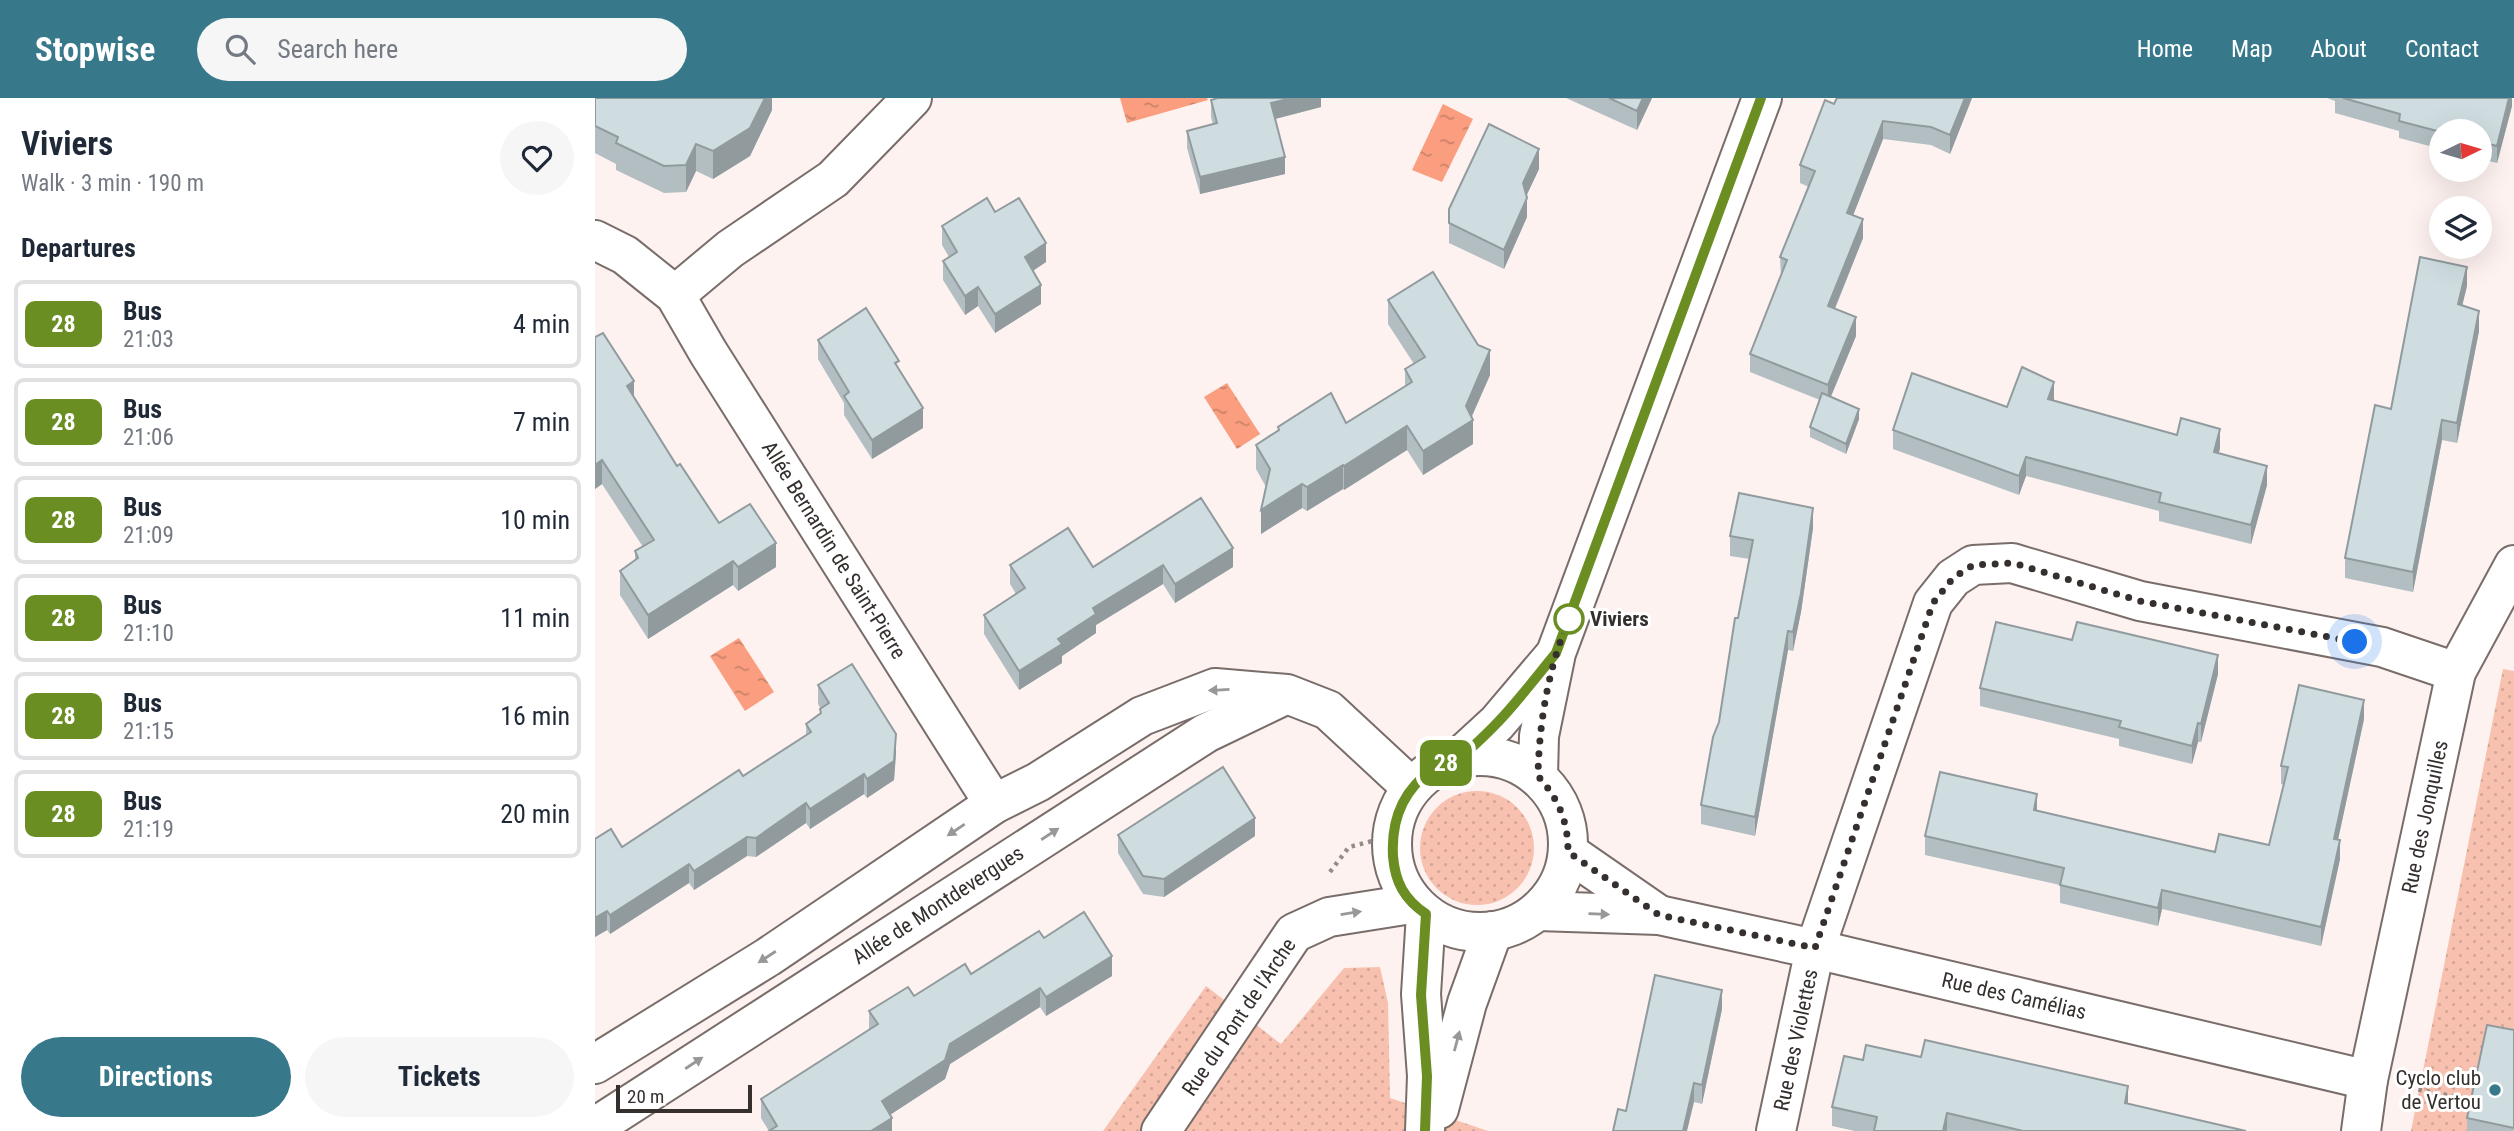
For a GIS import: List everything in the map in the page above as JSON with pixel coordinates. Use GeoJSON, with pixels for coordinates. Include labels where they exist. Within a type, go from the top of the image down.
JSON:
{"type":"FeatureCollection","features":[{"type":"Feature","properties":{"kind":"street"},"geometry":{"type":"LineString","coordinates":[[675,295],[730,249],[833,179],[912,98]]}},
{"type":"Feature","properties":{"kind":"street"},"geometry":{"type":"LineString","coordinates":[[1538,776],[1539,736],[1556,653],[1762,98]]}},
{"type":"Feature","properties":{"kind":"street","name":"Allée Bernardin de Saint-Pierre"},"geometry":{"type":"LineString","coordinates":[[595,240],[625,255],[675,295],[708,352],[995,804]]}},
{"type":"Feature","properties":{"kind":"street","name":"Rue des Violettes"},"geometry":{"type":"LineString","coordinates":[[1776,1131],[1815,948],[1933,603],[1953,578],[1973,565],[2013,563],[2140,601],[2382,647],[2456,672]]}},
{"type":"Feature","properties":{"kind":"street","name":"Rue des Jonquilles"},"geometry":{"type":"LineString","coordinates":[[2368,1080],[2456,672],[2514,565]]}},
{"type":"Feature","properties":{"kind":"street"},"geometry":{"type":"LineString","coordinates":[[1460,757],[1497,723],[1556,653]]}},
{"type":"Feature","properties":{"kind":"street"},"geometry":{"type":"LineString","coordinates":[[595,1064],[768,957],[995,804],[1038,782],[1142,716],[1215,688],[1287,694],[1328,710],[1411,787]]}},
{"type":"Feature","properties":{"kind":"street","name":"Allée de Montdevergues"},"geometry":{"type":"LineString","coordinates":[[595,1127],[1206,733],[1287,694]]}},
{"type":"Feature","properties":{"kind":"street"},"geometry":{"type":"LineString","coordinates":[[1480,755],[1501,757],[1521,764],[1538,776],[1552,792],[1562,811],[1568,831],[1568,852],[1559,884],[1538,911],[1517,925],[1493,931],[1469,932],[1446,926],[1418,909],[1399,887],[1392,836],[1399,808],[1411,787],[1435,767],[1460,757],[1480,755]]}},
{"type":"Feature","properties":{"kind":"street","name":"Rue des Camélias"},"geometry":{"type":"LineString","coordinates":[[1568,852],[1659,915]]}},
{"type":"Feature","properties":{"kind":"street"},"geometry":{"type":"LineString","coordinates":[[1418,909],[1427,1076],[1425,1131]]}},
{"type":"Feature","properties":{"kind":"street","name":"Rue du Pont de l'Arche"},"geometry":{"type":"LineString","coordinates":[[1161,1131],[1294,933],[1329,917],[1418,909]]}},
{"type":"Feature","properties":{"kind":"street","name":"Rue des Camélias"},"geometry":{"type":"LineString","coordinates":[[1538,911],[1659,915],[1815,948],[2368,1080]]}},
{"type":"Feature","properties":{"kind":"street"},"geometry":{"type":"LineString","coordinates":[[1434,1131],[1467,1003],[1493,931]]}},
{"type":"Feature","properties":{"kind":"street"},"geometry":{"type":"LineString","coordinates":[[2361,1131],[2368,1080]]}},
{"type":"Feature","properties":{"kind":"path"},"geometry":{"type":"LineString","coordinates":[[2368,1080],[2462,1098]]}},
{"type":"Feature","properties":{"kind":"shaded area"},"geometry":{"type":"Polygon","coordinates":[[[2503,669],[2514,671],[2514,1131],[2411,1131],[2503,669]]]}},
{"type":"Feature","properties":{"kind":"shaded area"},"geometry":{"type":"Polygon","coordinates":[[[1477,791],[1499,796],[1517,808],[1529,826],[1534,848],[1529,870],[1517,888],[1499,900],[1477,905],[1455,900],[1437,888],[1425,870],[1420,848],[1425,826],[1437,808],[1455,796],[1477,791]]]}},
{"type":"Feature","properties":{"kind":"shaded area"},"geometry":{"type":"Polygon","coordinates":[[[1380,967],[1388,1003],[1390,1098],[1488,1131],[1103,1131],[1206,986],[1281,1044],[1344,968],[1380,967]]]}},
{"type":"Feature","properties":{"kind":"water"},"geometry":{"type":"Polygon","coordinates":[[[1120,98],[1207,98],[1208,100],[1127,123],[1120,98]]]}},
{"type":"Feature","properties":{"kind":"water"},"geometry":{"type":"Polygon","coordinates":[[[1443,104],[1473,119],[1442,182],[1412,170],[1443,104]]]}},
{"type":"Feature","properties":{"kind":"water"},"geometry":{"type":"Polygon","coordinates":[[[1227,383],[1260,434],[1237,449],[1204,397],[1227,383]]]}},
{"type":"Feature","properties":{"kind":"water"},"geometry":{"type":"Polygon","coordinates":[[[739,638],[774,692],[745,711],[710,656],[739,638]]]}},
{"type":"Feature","properties":{"kind":"building"},"geometry":{"type":"Polygon","coordinates":[[[595,98],[765,98],[750,128],[713,151],[696,144],[686,165],[664,166],[616,143],[618,137],[595,126],[595,98]]]}},
{"type":"Feature","properties":{"kind":"building"},"geometry":{"type":"Polygon","coordinates":[[[1292,98],[1271,103],[1285,157],[1200,177],[1187,131],[1217,123],[1211,100],[1292,98]]]}},
{"type":"Feature","properties":{"kind":"building"},"geometry":{"type":"Polygon","coordinates":[[[1609,98],[1643,98],[1637,111],[1609,98]]]}},
{"type":"Feature","properties":{"kind":"building"},"geometry":{"type":"Polygon","coordinates":[[[1837,98],[1965,98],[1950,135],[1931,127],[1883,121],[1847,213],[1863,219],[1828,306],[1856,317],[1828,385],[1750,354],[1787,260],[1780,257],[1815,171],[1800,165],[1825,100],[1834,104],[1837,98]]]}},
{"type":"Feature","properties":{"kind":"building"},"geometry":{"type":"Polygon","coordinates":[[[2343,98],[2509,98],[2497,146],[2492,145],[2492,119],[2429,119],[2429,129],[2399,121],[2400,114],[2343,98]]]}},
{"type":"Feature","properties":{"kind":"building"},"geometry":{"type":"Polygon","coordinates":[[[1489,124],[1539,149],[1523,183],[1527,198],[1504,250],[1449,223],[1449,209],[1489,124]]]}},
{"type":"Feature","properties":{"kind":"building"},"geometry":{"type":"Polygon","coordinates":[[[987,198],[995,212],[1019,198],[1046,243],[1025,257],[1041,285],[995,314],[978,287],[965,296],[943,261],[957,252],[942,226],[987,198]]]}},
{"type":"Feature","properties":{"kind":"building"},"geometry":{"type":"Polygon","coordinates":[[[2420,257],[2467,267],[2458,304],[2479,311],[2457,423],[2442,420],[2413,572],[2345,558],[2375,405],[2391,409],[2420,257]]]}},
{"type":"Feature","properties":{"kind":"building"},"geometry":{"type":"Polygon","coordinates":[[[1433,272],[1478,345],[1490,350],[1466,406],[1473,420],[1423,451],[1407,426],[1344,466],[1307,487],[1302,484],[1261,510],[1270,469],[1256,445],[1279,430],[1278,427],[1331,393],[1346,423],[1412,382],[1405,369],[1425,357],[1388,300],[1433,272]]]}},
{"type":"Feature","properties":{"kind":"building"},"geometry":{"type":"Polygon","coordinates":[[[866,308],[899,361],[895,363],[923,408],[872,440],[844,396],[849,392],[818,340],[866,308]]]}},
{"type":"Feature","properties":{"kind":"building"},"geometry":{"type":"Polygon","coordinates":[[[603,333],[634,381],[627,386],[677,466],[680,464],[719,523],[750,504],[776,543],[738,567],[733,561],[648,615],[620,571],[638,558],[635,551],[654,540],[602,460],[595,465],[595,337],[603,333]]]}},
{"type":"Feature","properties":{"kind":"building"},"geometry":{"type":"Polygon","coordinates":[[[2022,367],[2054,382],[2048,399],[2177,435],[2181,418],[2220,429],[2214,452],[2267,466],[2251,525],[2159,502],[2161,493],[2026,457],[2019,476],[1893,430],[1912,373],[2007,407],[2022,367]]]}},
{"type":"Feature","properties":{"kind":"building"},"geometry":{"type":"Polygon","coordinates":[[[1822,393],[1859,409],[1846,444],[1810,427],[1822,393]]]}},
{"type":"Feature","properties":{"kind":"building"},"geometry":{"type":"Polygon","coordinates":[[[1739,493],[1813,508],[1801,593],[1793,632],[1788,631],[1755,817],[1701,805],[1713,737],[1719,722],[1735,618],[1738,618],[1753,540],[1730,536],[1739,493]]]}},
{"type":"Feature","properties":{"kind":"building"},"geometry":{"type":"Polygon","coordinates":[[[1201,498],[1233,548],[1175,584],[1163,565],[1093,608],[1096,614],[1058,639],[1062,644],[1019,671],[984,615],[1025,588],[1010,565],[1068,528],[1093,567],[1201,498]]]}},
{"type":"Feature","properties":{"kind":"building"},"geometry":{"type":"Polygon","coordinates":[[[1996,622],[2072,640],[2077,622],[2218,655],[2201,724],[2198,723],[2192,746],[2119,727],[2121,721],[1980,688],[1996,622]]]}},
{"type":"Feature","properties":{"kind":"building"},"geometry":{"type":"Polygon","coordinates":[[[852,664],[896,734],[894,761],[867,779],[864,774],[810,809],[806,803],[756,838],[747,837],[694,871],[689,864],[610,915],[607,911],[595,918],[595,839],[611,829],[622,847],[739,770],[743,776],[811,732],[806,724],[829,703],[818,685],[852,664]]]}},
{"type":"Feature","properties":{"kind":"building"},"geometry":{"type":"Polygon","coordinates":[[[2299,685],[2364,700],[2334,839],[2340,840],[2321,927],[2162,890],[2158,908],[2060,885],[2064,868],[1925,836],[1940,772],[2037,794],[2034,810],[2215,852],[2219,834],[2269,845],[2288,767],[2281,766],[2299,685]]]}},
{"type":"Feature","properties":{"kind":"building"},"geometry":{"type":"Polygon","coordinates":[[[1223,767],[1255,818],[1164,879],[1143,876],[1118,835],[1223,767]]]}},
{"type":"Feature","properties":{"kind":"building"},"geometry":{"type":"Polygon","coordinates":[[[1084,912],[1112,956],[1046,997],[1040,988],[950,1044],[945,1060],[882,1101],[892,1118],[871,1131],[769,1131],[777,1126],[761,1099],[878,1024],[869,1011],[908,987],[914,996],[965,964],[971,974],[1039,931],[1044,938],[1084,912]]]}},
{"type":"Feature","properties":{"kind":"building"},"geometry":{"type":"Polygon","coordinates":[[[1655,975],[1722,990],[1702,1085],[1694,1083],[1683,1131],[1613,1131],[1618,1109],[1626,1111],[1655,975]]]}},
{"type":"Feature","properties":{"kind":"building","name":"Cyclo club de Vertou"},"geometry":{"type":"Polygon","coordinates":[[[2487,1025],[2514,1030],[2514,1128],[2467,1118],[2487,1025]]]}},
{"type":"Feature","properties":{"kind":"building"},"geometry":{"type":"Polygon","coordinates":[[[1925,1040],[2128,1086],[2125,1103],[2246,1131],[2023,1131],[1947,1113],[1943,1131],[1874,1131],[1877,1117],[1832,1107],[1844,1056],[1863,1060],[1866,1045],[1921,1057],[1925,1040]]]}},
{"type":"Feature","properties":{"kind":"bus line","name":"28"},"geometry":{"type":"LineString","coordinates":[[1425,1131],[1427,1076],[1421,995],[1426,914],[1411,904],[1399,887],[1392,836],[1399,808],[1411,787],[1435,767],[1460,757],[1497,723],[1556,653],[1761,98]]}},
{"type":"Feature","properties":{"kind":"place","name":"Viviers"},"geometry":{"type":"Point","coordinates":[1569,619]}},
{"type":"Feature","properties":{"kind":"place","name":"Cyclo club de Vertou"},"geometry":{"type":"Point","coordinates":[2495,1090]}},
{"type":"Feature","properties":{"kind":"route"},"geometry":{"type":"LineString","coordinates":[[1569,619],[1556,653],[1539,736],[1538,776],[1552,792],[1562,811],[1568,831],[1568,852],[1659,915],[1815,948],[1933,603],[1953,578],[1973,565],[2013,563],[2140,601],[2355,642]]}}]}
